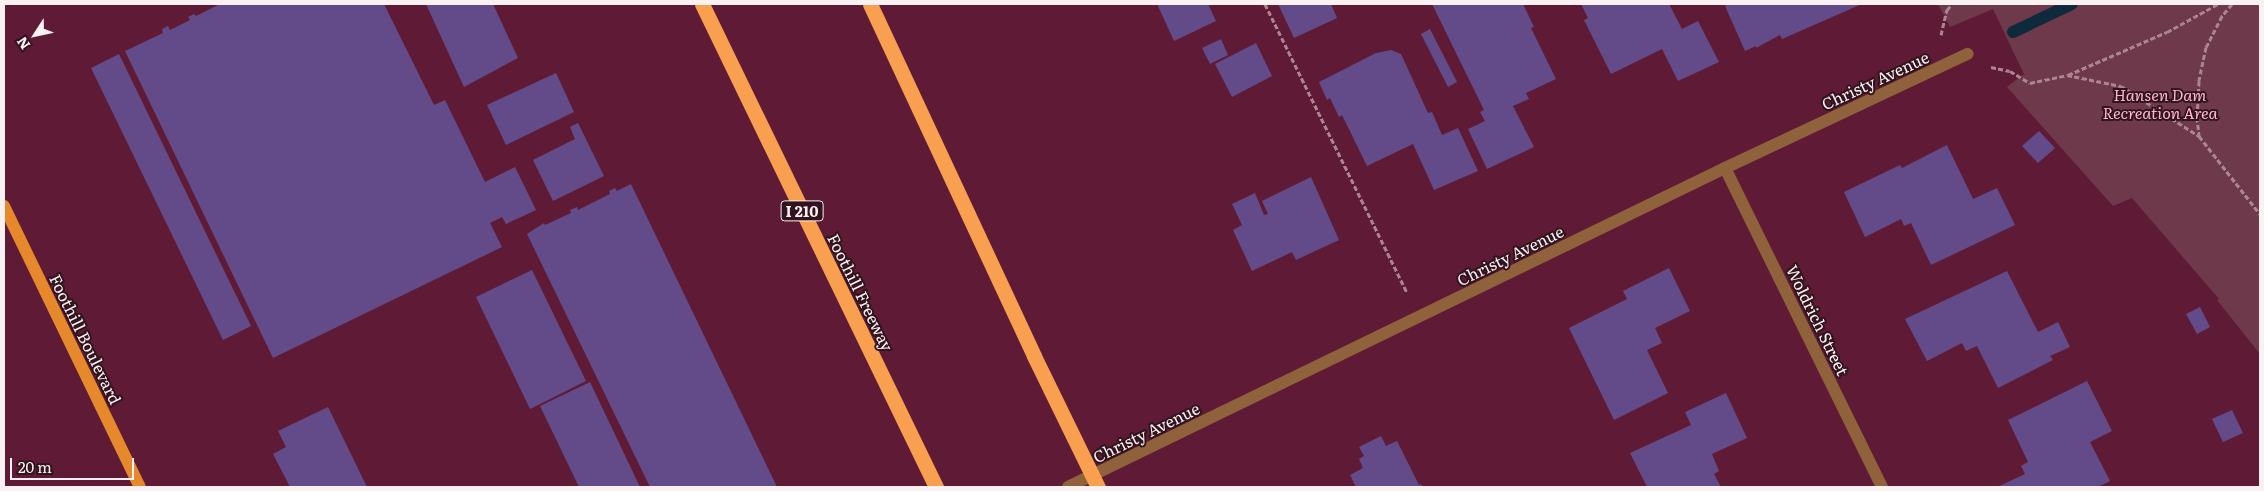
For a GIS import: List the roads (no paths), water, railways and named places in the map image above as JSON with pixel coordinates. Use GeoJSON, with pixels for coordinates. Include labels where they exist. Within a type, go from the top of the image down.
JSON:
{"type":"FeatureCollection","features":[{"type":"Feature","properties":{"kind":"highway","name":"Foothill Freeway"},"geometry":{"type":"LineString","coordinates":[[700,4],[719,39],[936,487]]}},
{"type":"Feature","properties":{"kind":"highway"},"geometry":{"type":"LineString","coordinates":[[870,4],[1034,356],[1098,487]]}},
{"type":"Feature","properties":{"kind":"main road","name":"Foothill Boulevard"},"geometry":{"type":"LineString","coordinates":[[4,206],[140,487]]}},
{"type":"Feature","properties":{"kind":"street","name":"Christy Avenue"},"geometry":{"type":"LineString","coordinates":[[1068,487],[1725,168],[1967,54]]}},
{"type":"Feature","properties":{"kind":"street","name":"Woldrich Street"},"geometry":{"type":"LineString","coordinates":[[1725,168],[1882,487]]}},
{"type":"Feature","properties":{"kind":"waterway"},"geometry":{"type":"LineString","coordinates":[[2013,32],[2072,4]]}},
{"type":"Feature","properties":{"kind":"park label","name":"Hansen Dam Recreation Area"},"geometry":{"type":"Point","coordinates":[2160,103]}}]}
